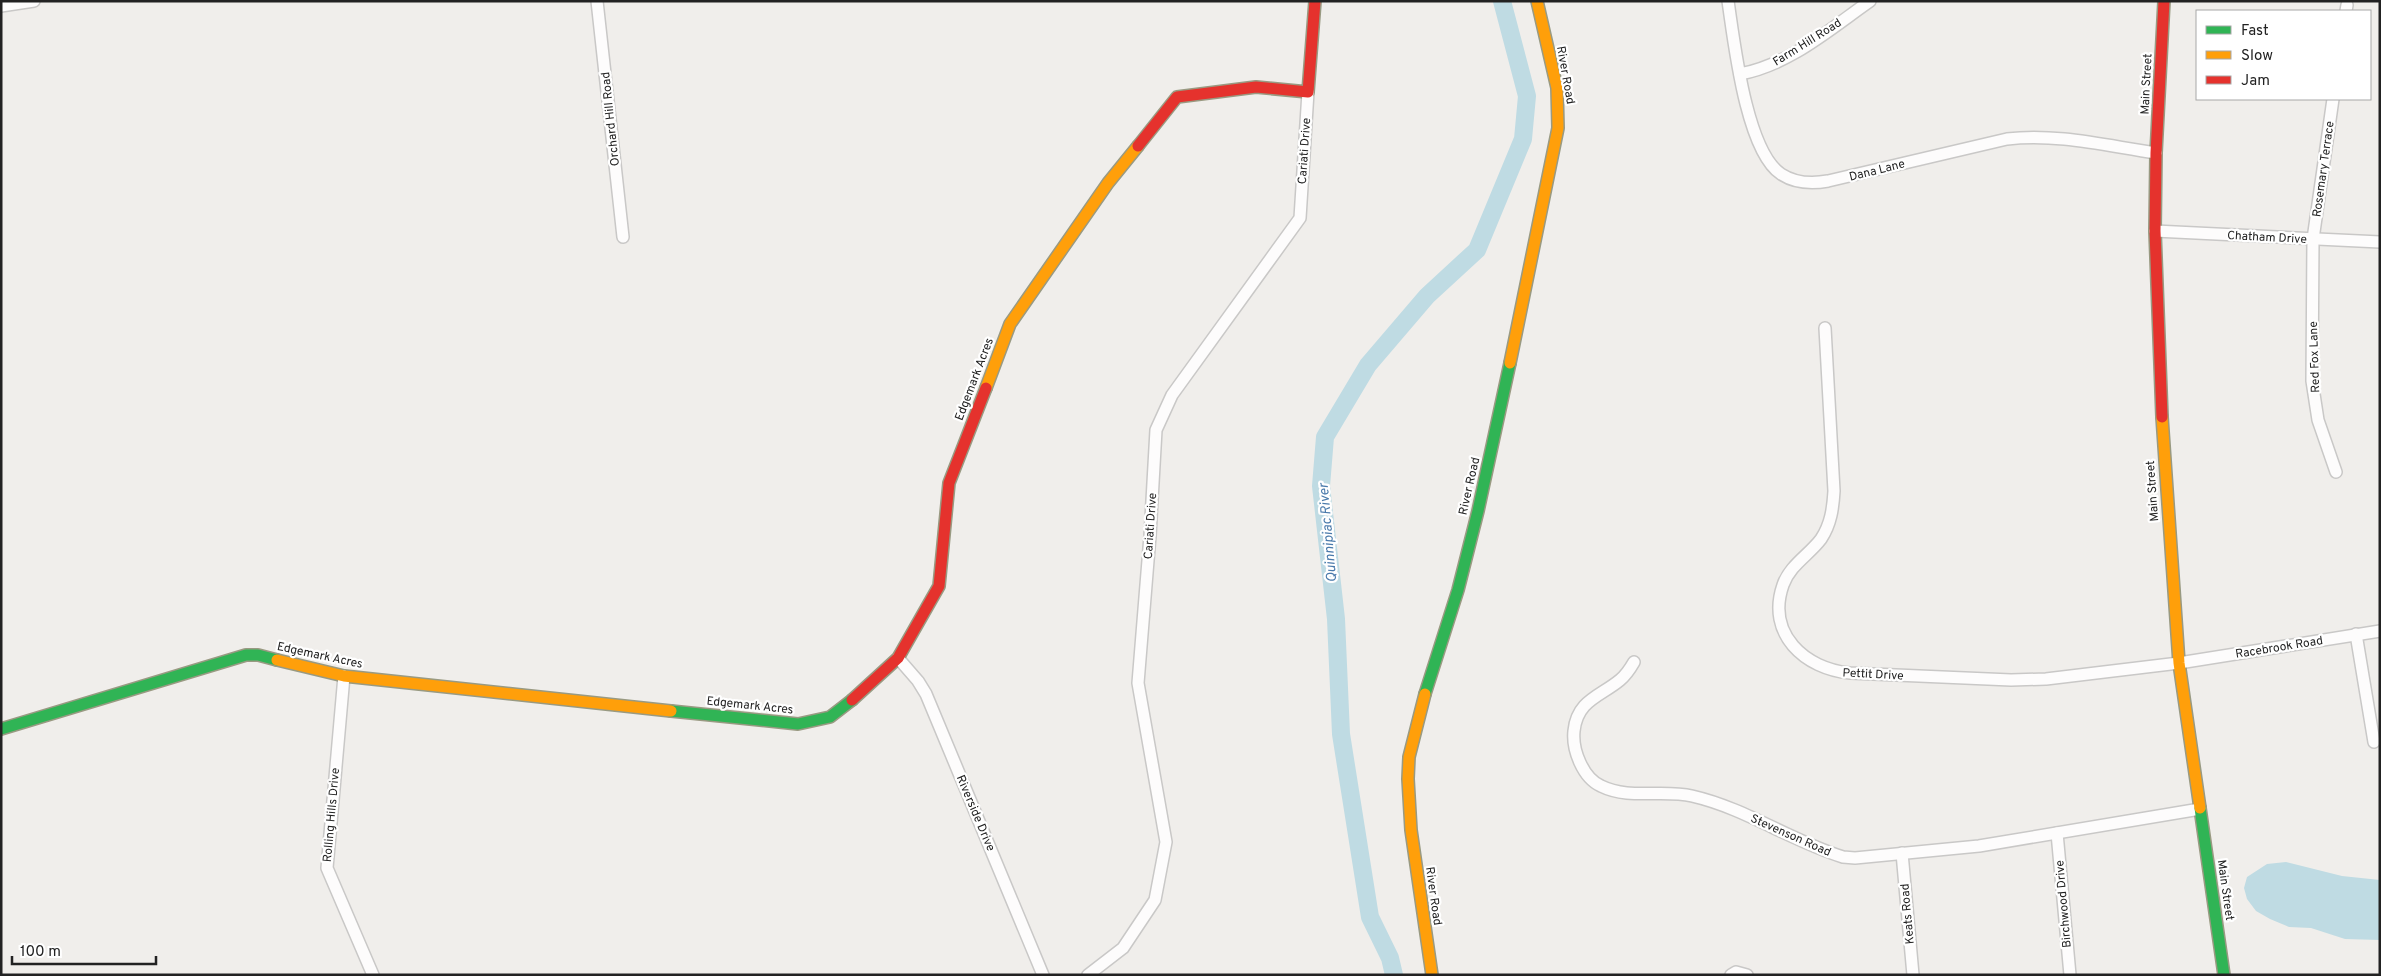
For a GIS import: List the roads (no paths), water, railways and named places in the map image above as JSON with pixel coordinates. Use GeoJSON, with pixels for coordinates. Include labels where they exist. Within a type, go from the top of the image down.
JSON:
{"type":"FeatureCollection","features":[{"type":"Feature","properties":{"kind":"main road"},"geometry":{"type":"LineString","coordinates":[[1308,92],[1315,1]]}},
{"type":"Feature","properties":{"kind":"main road","name":"River Road"},"geometry":{"type":"LineString","coordinates":[[1432,975],[1411,830],[1408,779],[1409,757],[1418,714],[1456,598],[1478,511],[1554,155],[1558,128],[1557,88],[1537,1]]}},
{"type":"Feature","properties":{"kind":"main road","name":"Main Street"},"geometry":{"type":"LineString","coordinates":[[2164,1],[2156,153],[2155,231],[2163,452],[2179,663],[2224,975]]}},
{"type":"Feature","properties":{"kind":"main road","name":"Edgemark Acres"},"geometry":{"type":"LineString","coordinates":[[1,729],[246,655],[265,656],[344,676],[798,724],[815,722],[837,712],[898,658],[939,586],[949,483],[1010,324],[1108,183],[1177,97],[1256,87],[1308,92]]}},
{"type":"Feature","properties":{"kind":"street"},"geometry":{"type":"LineString","coordinates":[[1,6],[34,1]]}},
{"type":"Feature","properties":{"kind":"street","name":"Orchard Hill Road"},"geometry":{"type":"LineString","coordinates":[[597,1],[623,237]]}},
{"type":"Feature","properties":{"kind":"street","name":"Dana Lane"},"geometry":{"type":"LineString","coordinates":[[1728,1],[1744,102],[1768,160],[1780,173],[1797,181],[1813,183],[1828,181],[2007,138],[2027,136],[2050,137],[2156,153]]}},
{"type":"Feature","properties":{"kind":"street","name":"Farm Hill Road"},"geometry":{"type":"LineString","coordinates":[[1740,74],[1761,70],[1787,58],[1870,1]]}},
{"type":"Feature","properties":{"kind":"street","name":"Cariati Drive"},"geometry":{"type":"LineString","coordinates":[[1088,975],[1123,948],[1155,900],[1166,842],[1138,683],[1150,536],[1156,430],[1172,395],[1300,218],[1308,92]]}},
{"type":"Feature","properties":{"kind":"street","name":"Rosemary Terrace"},"geometry":{"type":"LineString","coordinates":[[2313,239],[2333,100]]}},
{"type":"Feature","properties":{"kind":"street","name":"Chatham Drive"},"geometry":{"type":"LineString","coordinates":[[2155,231],[2380,242]]}},
{"type":"Feature","properties":{"kind":"street","name":"Red Fox Lane"},"geometry":{"type":"LineString","coordinates":[[2313,239],[2312,381],[2318,420],[2336,472]]}},
{"type":"Feature","properties":{"kind":"street","name":"Pettit Drive"},"geometry":{"type":"LineString","coordinates":[[1825,328],[1834,492],[1832,510],[1828,526],[1821,539],[1790,571],[1783,585],[1779,601],[1784,633],[1799,653],[1818,666],[1832,672],[2011,680],[2046,679],[2179,663]]}},
{"type":"Feature","properties":{"kind":"street","name":"Racebrook Road"},"geometry":{"type":"LineString","coordinates":[[2179,663],[2380,630]]}},
{"type":"Feature","properties":{"kind":"street"},"geometry":{"type":"LineString","coordinates":[[2356,634],[2374,742]]}},
{"type":"Feature","properties":{"kind":"street","name":"Riverside Drive"},"geometry":{"type":"LineString","coordinates":[[898,658],[918,681],[926,694],[1044,975]]}},
{"type":"Feature","properties":{"kind":"street","name":"Stevenson Road"},"geometry":{"type":"LineString","coordinates":[[1634,662],[1620,681],[1603,690],[1588,702],[1579,714],[1574,730],[1574,746],[1588,775],[1600,786],[1620,792],[1690,795],[1724,805],[1843,857],[1979,846],[2200,809]]}},
{"type":"Feature","properties":{"kind":"street","name":"Rolling Hills Drive"},"geometry":{"type":"LineString","coordinates":[[344,676],[327,868],[373,975]]}},
{"type":"Feature","properties":{"kind":"street","name":"Birchwood Drive"},"geometry":{"type":"LineString","coordinates":[[2057,833],[2070,975]]}},
{"type":"Feature","properties":{"kind":"street","name":"Keats Road"},"geometry":{"type":"LineString","coordinates":[[1902,853],[1912,975]]}},
{"type":"Feature","properties":{"kind":"street"},"geometry":{"type":"LineString","coordinates":[[1731,975],[1736,972],[1747,975]]}},
{"type":"Feature","properties":{"kind":"water"},"geometry":{"type":"Polygon","coordinates":[[[2286,862],[2342,876],[2380,880],[2380,940],[2345,939],[2311,928],[2289,927],[2256,911],[2247,899],[2244,888],[2247,877],[2267,864],[2286,862]]]}},
{"type":"Feature","properties":{"kind":"waterway","name":"Quinnipiac River"},"geometry":{"type":"LineString","coordinates":[[1394,975],[1390,958],[1370,917],[1341,734],[1336,619],[1321,486],[1325,437],[1368,365],[1427,296],[1477,250],[1523,139],[1527,96],[1502,1]]}}]}
